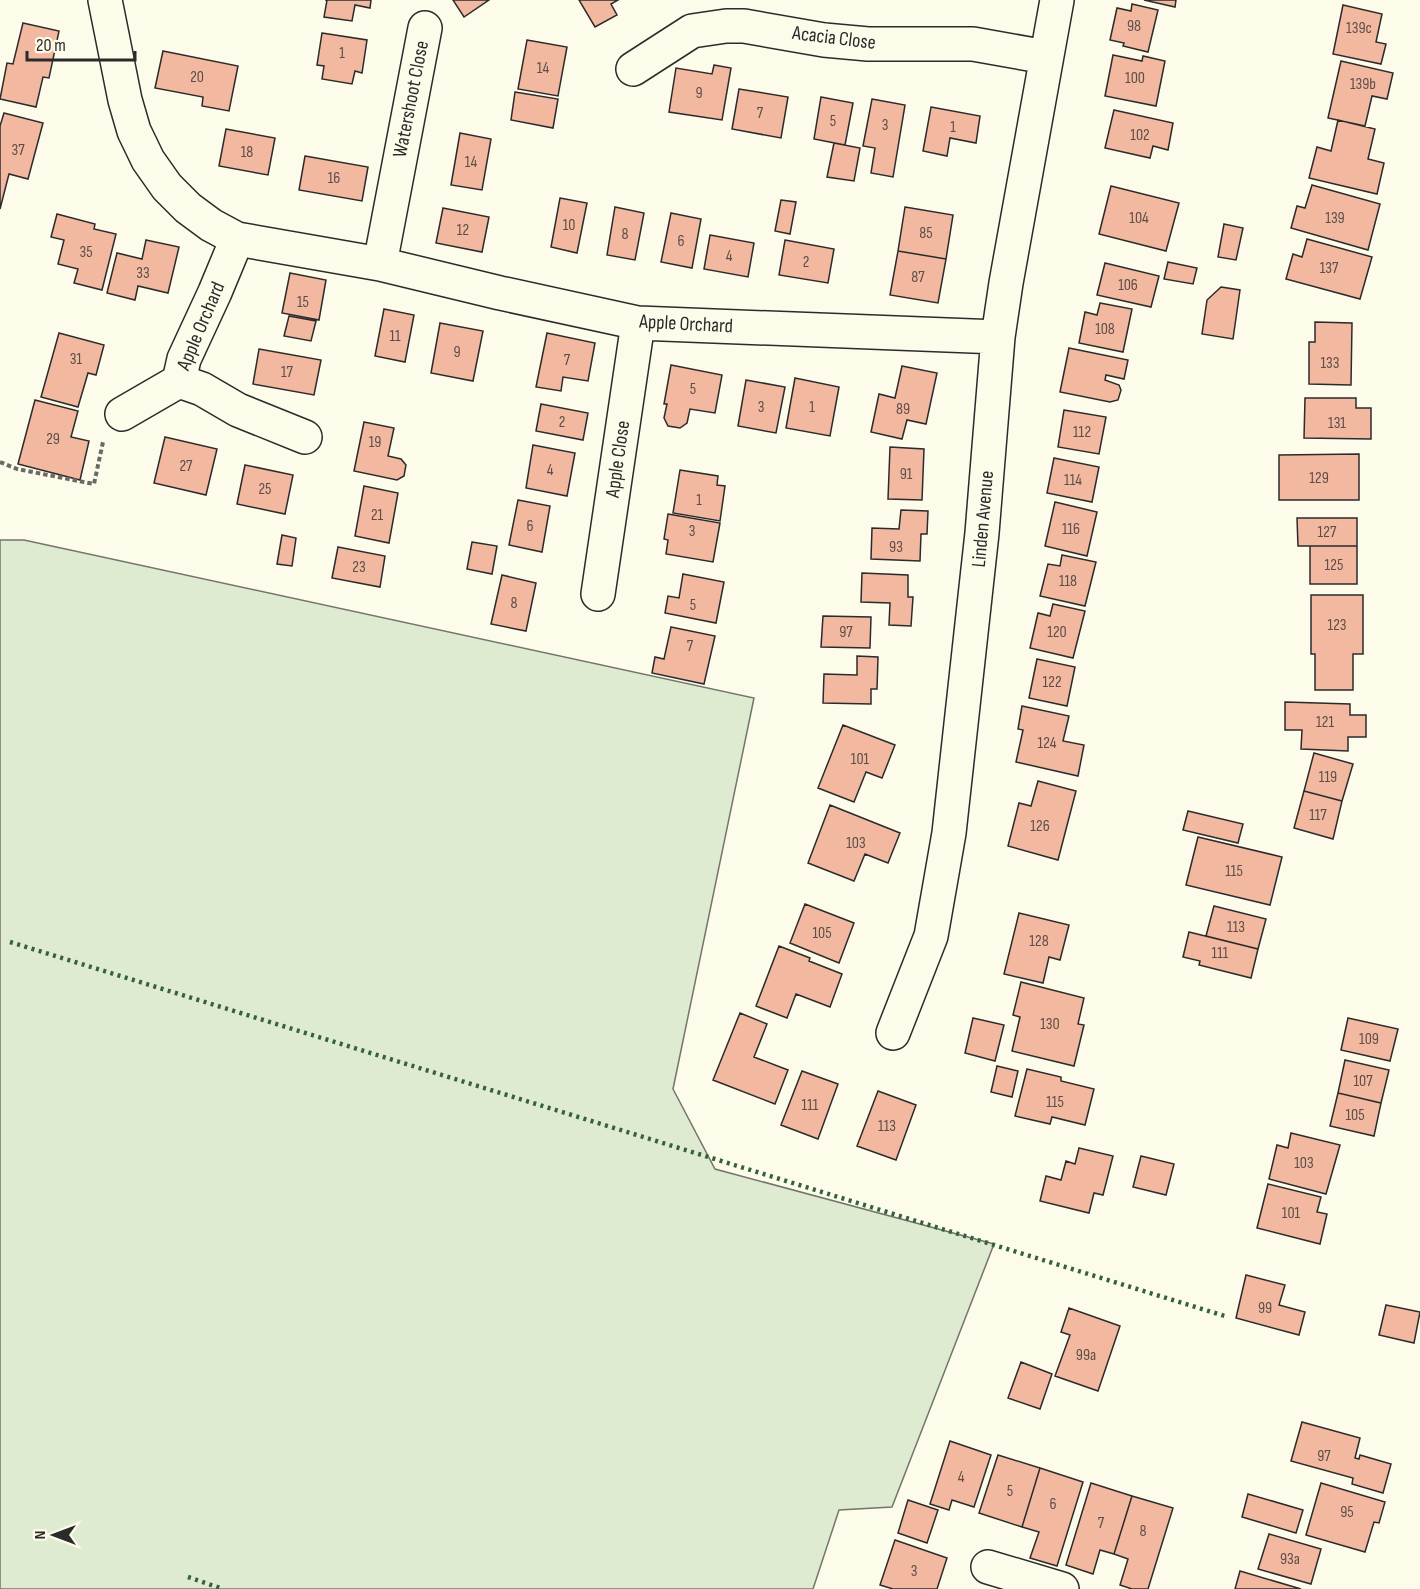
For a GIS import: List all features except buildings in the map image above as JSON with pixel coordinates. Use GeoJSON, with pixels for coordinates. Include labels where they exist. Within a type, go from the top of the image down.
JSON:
{"type":"FeatureCollection","features":[{"type":"Feature","properties":{"kind":"street","name":"Apple Orchard"},"geometry":{"type":"LineString","coordinates":[[105,0],[125,100],[134,131],[148,160],[167,187],[188,208],[211,225],[237,239],[380,264],[638,323],[999,337]]}},
{"type":"Feature","properties":{"kind":"street","name":"Linden Avenue"},"geometry":{"type":"LineString","coordinates":[[893,1033],[931,936],[949,833],[982,533],[999,337],[1006,283],[1057,0]]}},
{"type":"Feature","properties":{"kind":"street","name":"Acacia Close"},"geometry":{"type":"LineString","coordinates":[[633,69],[692,31],[726,26],[744,26],[857,43],[973,44],[1047,57]]}},
{"type":"Feature","properties":{"kind":"street","name":"Watershoot Close"},"geometry":{"type":"LineString","coordinates":[[380,264],[426,28]]}},
{"type":"Feature","properties":{"kind":"street","name":"Apple Orchard"},"geometry":{"type":"LineString","coordinates":[[122,414],[179,381],[184,359],[216,292],[237,239]]}},
{"type":"Feature","properties":{"kind":"street","name":"Apple Close"},"geometry":{"type":"LineString","coordinates":[[598,594],[638,323]]}},
{"type":"Feature","properties":{"kind":"street","name":"Apple Orchard"},"geometry":{"type":"LineString","coordinates":[[179,381],[202,389],[238,410],[305,437]]}},
{"type":"Feature","properties":{"kind":"street"},"geometry":{"type":"LineString","coordinates":[[988,1567],[1062,1589]]}},
{"type":"Feature","properties":{"kind":"path"},"geometry":{"type":"LineString","coordinates":[[0,462],[17,469],[94,484],[103,442],[122,414]]}},
{"type":"Feature","properties":{"kind":"green space"},"geometry":{"type":"Polygon","coordinates":[[[0,540],[24,540],[754,698],[673,1089],[715,1169],[994,1244],[892,1507],[839,1510],[813,1589],[0,1589],[0,540]]]}},
{"type":"Feature","properties":{"kind":"hedge"},"geometry":{"type":"LineString","coordinates":[[10,942],[1228,1317]]}},
{"type":"Feature","properties":{"kind":"hedge"},"geometry":{"type":"LineString","coordinates":[[188,1577],[223,1589]]}}]}
